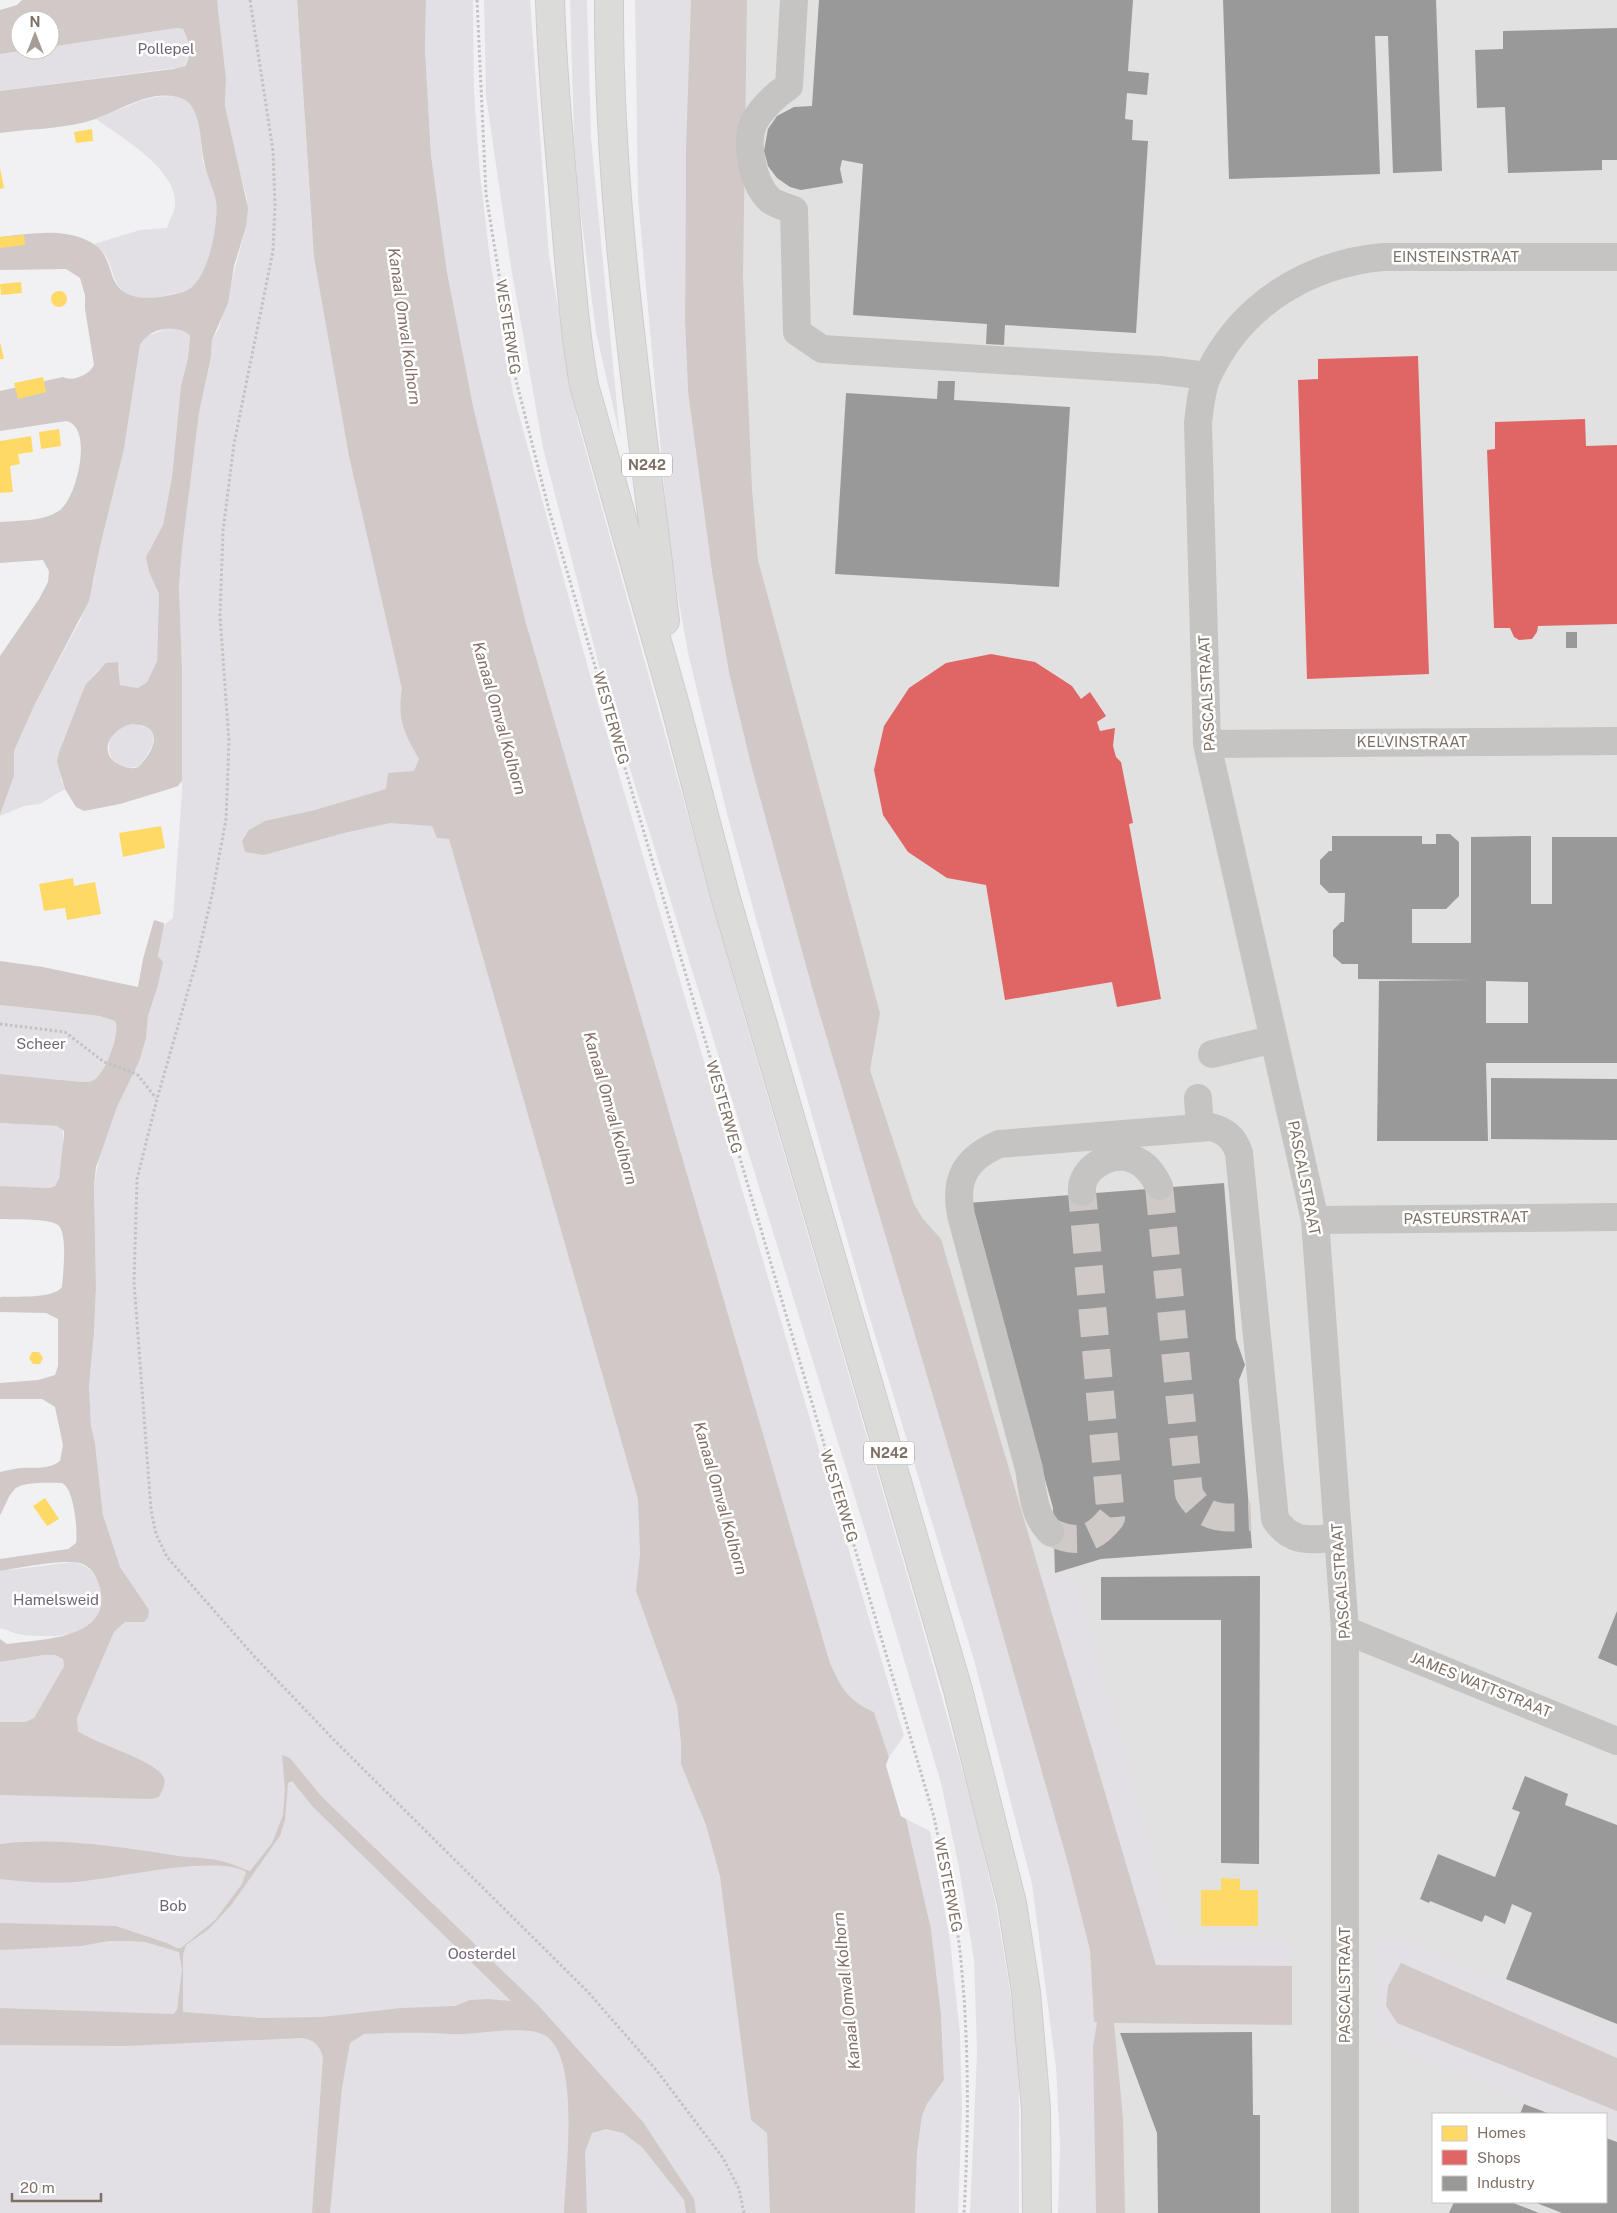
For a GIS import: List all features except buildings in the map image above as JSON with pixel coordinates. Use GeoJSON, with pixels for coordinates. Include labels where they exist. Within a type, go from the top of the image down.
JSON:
{"type":"FeatureCollection","features":[{"type":"Feature","properties":{"kind":"main road","name":"N242"},"geometry":{"type":"LineString","coordinates":[[550,0],[552,68],[579,358],[584,385],[675,704],[726,899],[958,1690],[1012,1903],[1028,2012],[1036,2110],[1037,2213]]}},
{"type":"Feature","properties":{"kind":"main road","name":"N242"},"geometry":{"type":"LineString","coordinates":[[610,0],[609,62],[618,226],[675,704]]}},
{"type":"Feature","properties":{"kind":"street"},"geometry":{"type":"LineString","coordinates":[[794,0],[788,86],[771,98],[753,124],[750,151],[755,176],[770,200],[794,210],[797,332],[822,349],[1159,370],[1208,376]]}},
{"type":"Feature","properties":{"kind":"street","name":"EINSTEINSTRAAT"},"geometry":{"type":"LineString","coordinates":[[1298,280],[1329,268],[1361,259],[1383,257],[1617,257]]}},
{"type":"Feature","properties":{"kind":"street","name":"PASCALSTRAAT"},"geometry":{"type":"LineString","coordinates":[[1298,280],[1261,305],[1230,338],[1208,376],[1198,423],[1208,744],[1315,1220],[1345,1630],[1344,2213]]}},
{"type":"Feature","properties":{"kind":"street","name":"KELVINSTRAAT"},"geometry":{"type":"LineString","coordinates":[[1208,744],[1617,741]]}},
{"type":"Feature","properties":{"kind":"street"},"geometry":{"type":"LineString","coordinates":[[1212,1054],[1274,1039]]}},
{"type":"Feature","properties":{"kind":"street"},"geometry":{"type":"LineString","coordinates":[[1198,1098],[1200,1128]]}},
{"type":"Feature","properties":{"kind":"street"},"geometry":{"type":"LineString","coordinates":[[1050,1532],[1041,1522],[1035,1510],[1029,1468],[961,1215],[958,1197],[961,1180],[969,1164],[982,1151],[999,1144],[1211,1127],[1221,1130],[1230,1136],[1239,1153],[1263,1516],[1298,1539],[1338,1538]]}},
{"type":"Feature","properties":{"kind":"street"},"geometry":{"type":"LineString","coordinates":[[1082,1192],[1081,1184],[1086,1174],[1106,1159],[1118,1157],[1132,1158],[1144,1165],[1153,1174],[1159,1186]]}},
{"type":"Feature","properties":{"kind":"street","name":"PASTEURSTRAAT"},"geometry":{"type":"LineString","coordinates":[[1315,1220],[1617,1216]]}},
{"type":"Feature","properties":{"kind":"street","name":"JAMES WATTSTRAAT"},"geometry":{"type":"LineString","coordinates":[[1345,1630],[1617,1741]]}},
{"type":"Feature","properties":{"kind":"path"},"geometry":{"type":"LineString","coordinates":[[250,0],[273,151],[275,205],[272,260],[234,444],[223,531],[220,616],[229,742],[226,819],[212,895],[196,963],[157,1099],[137,1179],[134,1282],[151,1510],[156,1534],[167,1558],[254,1656],[335,1741],[588,1992],[657,2071],[723,2158],[739,2188],[744,2213]]}},
{"type":"Feature","properties":{"kind":"path","name":"WESTERWEG"},"geometry":{"type":"LineString","coordinates":[[477,0],[486,194],[516,380],[550,510],[934,1817],[960,1949],[968,2038],[968,2144],[964,2213]]}},
{"type":"Feature","properties":{"kind":"path"},"geometry":{"type":"LineString","coordinates":[[0,1024],[65,1032],[104,1062],[137,1074],[157,1099]]}},
{"type":"Feature","properties":{"kind":"shaded area"},"geometry":{"type":"Polygon","coordinates":[[[655,0],[1617,0],[1617,2213],[1073,2213],[1068,1984],[865,1220],[655,0]]]}},
{"type":"Feature","properties":{"kind":"green space","name":"Oosterdel"},"geometry":{"type":"Polygon","coordinates":[[[217,0],[297,0],[312,230],[674,1636],[740,1918],[783,2213],[0,2213],[0,1784],[159,1770],[123,1752],[89,1739],[78,1731],[77,1718],[114,1632],[125,1622],[144,1622],[131,1586],[120,1567],[111,1545],[103,1515],[95,1443],[91,1426],[89,1386],[96,1288],[94,1185],[100,1153],[117,1107],[139,1062],[146,1039],[148,1016],[161,972],[158,947],[164,925],[173,918],[182,792],[182,667],[179,587],[182,549],[199,413],[211,357],[212,340],[219,328],[246,227],[247,199],[235,156],[225,106],[226,78],[217,0]]]}},
{"type":"Feature","properties":{"kind":"green space"},"geometry":{"type":"Polygon","coordinates":[[[426,0],[473,0],[474,93],[480,175],[490,259],[513,393],[596,697],[904,1736],[889,1757],[874,1712],[858,1703],[846,1692],[830,1663],[526,623],[473,406],[447,272],[431,155],[425,50],[426,0]]]}},
{"type":"Feature","properties":{"kind":"green space"},"geometry":{"type":"Polygon","coordinates":[[[484,0],[530,0],[549,256],[578,423],[743,1012],[922,1626],[975,1816],[996,1906],[1015,2021],[1019,2088],[1019,2213],[970,2213],[977,2052],[974,1960],[959,1868],[941,1783],[869,1543],[604,685],[543,448],[510,261],[486,96],[484,0]]]}},
{"type":"Feature","properties":{"kind":"green space"},"geometry":{"type":"Polygon","coordinates":[[[570,0],[587,0],[591,138],[620,437],[596,332],[578,192],[574,139],[570,0]]]}},
{"type":"Feature","properties":{"kind":"green space"},"geometry":{"type":"Polygon","coordinates":[[[635,0],[691,0],[686,150],[685,321],[688,392],[712,572],[729,673],[752,769],[814,995],[980,1554],[1069,1867],[1090,1950],[1094,2022],[1097,2022],[1093,2047],[1096,2213],[1058,2213],[1060,2145],[1056,2068],[1032,1884],[974,1660],[867,1309],[756,919],[727,814],[688,653],[670,552],[638,198],[635,0]]]}},
{"type":"Feature","properties":{"kind":"green space","name":"Pollepel"},"geometry":{"type":"Polygon","coordinates":[[[177,28],[183,29],[187,38],[189,54],[186,64],[182,67],[0,91],[0,54],[10,53],[10,60],[60,60],[60,46],[177,28]]]}},
{"type":"Feature","properties":{"kind":"green space"},"geometry":{"type":"Polygon","coordinates":[[[155,97],[181,98],[189,102],[197,114],[203,161],[216,201],[216,221],[208,259],[199,280],[193,287],[184,292],[158,297],[136,298],[127,294],[118,286],[105,255],[94,244],[140,230],[167,228],[175,206],[174,193],[168,180],[158,167],[133,145],[96,119],[155,97]]]}},
{"type":"Feature","properties":{"kind":"green space"},"geometry":{"type":"Polygon","coordinates":[[[166,329],[176,329],[190,336],[188,358],[181,385],[172,477],[163,525],[158,537],[149,550],[149,572],[159,594],[157,661],[147,682],[138,688],[120,685],[119,666],[99,669],[86,684],[63,741],[61,779],[65,789],[40,804],[24,806],[0,816],[14,776],[14,751],[34,706],[80,621],[94,580],[100,547],[124,449],[140,345],[147,336],[166,329]]]}},
{"type":"Feature","properties":{"kind":"green space"},"geometry":{"type":"Polygon","coordinates":[[[132,724],[143,726],[149,730],[153,734],[154,740],[149,752],[139,766],[127,768],[118,765],[112,759],[109,751],[110,742],[113,734],[121,728],[132,724]]]}},
{"type":"Feature","properties":{"kind":"green space","name":"Scheer"},"geometry":{"type":"Polygon","coordinates":[[[0,1005],[99,1016],[115,1021],[116,1034],[114,1043],[103,1070],[90,1082],[0,1074],[0,1005]]]}},
{"type":"Feature","properties":{"kind":"green space"},"geometry":{"type":"Polygon","coordinates":[[[0,1123],[57,1126],[61,1128],[63,1132],[62,1157],[55,1186],[50,1188],[0,1186],[0,1123]]]}},
{"type":"Feature","properties":{"kind":"green space","name":"Hamelsweid"},"geometry":{"type":"Polygon","coordinates":[[[74,1562],[85,1566],[93,1573],[98,1582],[101,1604],[91,1623],[75,1633],[50,1636],[18,1634],[0,1628],[0,1571],[74,1562]]]}},
{"type":"Feature","properties":{"kind":"green space"},"geometry":{"type":"Polygon","coordinates":[[[1041,1575],[1076,1578],[1174,1936],[1291,1940],[1292,1966],[1156,1966],[1041,1575]]]}},
{"type":"Feature","properties":{"kind":"green space"},"geometry":{"type":"Polygon","coordinates":[[[55,1655],[64,1659],[64,1666],[34,1718],[25,1722],[0,1722],[0,1662],[55,1655]]]}},
{"type":"Feature","properties":{"kind":"green space"},"geometry":{"type":"Polygon","coordinates":[[[906,1819],[930,1831],[950,1940],[960,2034],[962,2109],[958,2213],[915,2213],[917,2153],[922,2116],[927,2104],[944,2080],[941,2014],[931,1929],[906,1819]]]}},
{"type":"Feature","properties":{"kind":"green space"},"geometry":{"type":"Polygon","coordinates":[[[1377,1937],[1405,1941],[1617,2031],[1617,2058],[1401,1963],[1388,1986],[1397,2023],[1617,2111],[1617,2139],[1607,2135],[1607,2113],[1554,2113],[1375,2038],[1377,1937]]]}},
{"type":"Feature","properties":{"kind":"water"},"geometry":{"type":"Polygon","coordinates":[[[22,0],[217,0],[226,78],[225,106],[248,208],[246,227],[234,266],[228,303],[212,340],[211,357],[199,413],[182,549],[179,587],[182,667],[182,781],[178,786],[166,790],[120,804],[84,811],[76,807],[65,789],[57,762],[59,752],[86,684],[106,663],[118,662],[120,685],[138,688],[147,682],[157,661],[159,594],[149,572],[146,557],[163,525],[172,477],[181,385],[188,358],[190,336],[175,329],[163,329],[152,333],[140,345],[124,449],[89,601],[34,706],[14,751],[14,776],[0,815],[0,656],[39,599],[48,582],[49,571],[43,560],[0,563],[0,522],[39,519],[60,510],[72,492],[77,478],[81,448],[79,435],[74,426],[66,421],[0,431],[0,391],[63,377],[71,379],[80,377],[92,369],[94,365],[85,309],[85,295],[80,278],[66,269],[0,270],[0,237],[35,233],[59,233],[82,238],[97,246],[106,258],[113,278],[126,293],[144,298],[154,298],[183,292],[192,287],[199,278],[210,252],[216,223],[216,201],[205,166],[197,118],[189,103],[183,99],[171,96],[146,98],[86,122],[54,128],[0,133],[0,91],[185,66],[189,57],[189,48],[183,29],[177,28],[60,46],[60,10],[10,10],[10,53],[0,54],[0,10],[17,5],[22,0]],[[132,724],[117,731],[108,746],[112,760],[131,768],[139,766],[149,754],[154,743],[152,732],[144,726],[132,724]]]}},
{"type":"Feature","properties":{"kind":"water","name":"Kanaal Omval Kolhorn"},"geometry":{"type":"Polygon","coordinates":[[[297,0],[426,0],[425,50],[431,155],[447,272],[473,406],[526,623],[830,1663],[846,1692],[858,1703],[874,1712],[889,1757],[886,1765],[901,1816],[906,1819],[931,1929],[941,2014],[944,2080],[927,2104],[922,2116],[917,2153],[915,2213],[770,2213],[767,2133],[751,2120],[720,1876],[706,1825],[681,1764],[677,1705],[636,1591],[640,1554],[638,1499],[449,839],[437,838],[432,826],[390,823],[344,833],[264,855],[245,852],[242,841],[249,830],[265,821],[315,810],[386,789],[388,773],[414,771],[419,759],[409,741],[401,717],[402,689],[349,456],[314,257],[297,0]]]}},
{"type":"Feature","properties":{"kind":"water"},"geometry":{"type":"Polygon","coordinates":[[[691,0],[747,0],[743,278],[752,489],[758,560],[880,1013],[870,1070],[914,1204],[923,1219],[941,1239],[1156,1965],[1292,1966],[1292,2025],[1114,2023],[1123,2118],[1125,2213],[1096,2213],[1093,2047],[1097,2022],[1094,2022],[1090,1950],[1069,1867],[980,1554],[814,995],[752,769],[729,673],[712,572],[688,392],[685,321],[686,150],[691,0]]]}},
{"type":"Feature","properties":{"kind":"water"},"geometry":{"type":"Polygon","coordinates":[[[154,920],[164,923],[158,956],[163,962],[148,1016],[146,1039],[139,1062],[117,1107],[96,1167],[94,1185],[96,1288],[89,1386],[91,1426],[95,1443],[103,1515],[120,1567],[149,1610],[148,1618],[144,1622],[125,1622],[114,1632],[77,1718],[78,1731],[151,1765],[164,1778],[164,1786],[159,1797],[152,1799],[0,1795],[0,1722],[25,1722],[34,1718],[64,1666],[63,1659],[55,1655],[0,1662],[0,1639],[7,1644],[70,1634],[85,1627],[95,1618],[101,1605],[100,1588],[97,1580],[93,1572],[84,1564],[72,1562],[52,1563],[0,1571],[0,1559],[68,1549],[76,1543],[76,1520],[70,1493],[62,1483],[36,1483],[18,1487],[10,1495],[0,1515],[0,1472],[20,1468],[46,1467],[55,1464],[60,1461],[63,1445],[55,1407],[42,1399],[0,1399],[0,1383],[38,1380],[55,1375],[58,1366],[58,1319],[46,1313],[0,1312],[0,1297],[24,1297],[58,1291],[62,1287],[64,1245],[61,1229],[58,1225],[39,1220],[0,1219],[0,1186],[50,1188],[55,1186],[59,1178],[64,1131],[57,1126],[0,1123],[0,1074],[82,1082],[92,1081],[103,1070],[107,1062],[114,1043],[116,1026],[115,1021],[99,1016],[0,1005],[0,961],[43,967],[138,987],[143,959],[154,920]]]}},
{"type":"Feature","properties":{"kind":"water"},"geometry":{"type":"Polygon","coordinates":[[[282,1755],[290,1758],[322,1797],[538,2005],[643,2122],[694,2199],[696,2213],[686,2213],[684,2200],[642,2147],[623,2133],[606,2129],[592,2133],[585,2152],[587,2213],[564,2213],[569,2119],[564,2068],[557,2049],[546,2036],[537,2032],[513,2030],[461,2034],[364,2034],[350,2043],[342,2088],[330,2213],[312,2213],[323,2057],[318,2046],[310,2040],[302,2038],[125,2046],[0,2045],[0,2008],[173,2014],[177,2010],[182,1969],[179,1952],[145,1942],[109,1941],[81,1946],[0,1950],[0,1923],[116,1926],[181,1948],[215,1920],[242,1884],[246,1872],[232,1867],[189,1866],[76,1882],[48,1883],[0,1879],[0,1844],[22,1842],[86,1843],[212,1859],[250,1871],[272,1843],[283,1815],[285,1789],[282,1755]],[[292,1781],[288,1783],[285,1820],[280,1836],[232,1904],[209,1929],[186,1945],[183,1955],[183,2012],[261,2018],[322,2017],[401,2008],[455,2006],[470,2000],[511,2001],[313,1807],[292,1781]]]}},
{"type":"Feature","properties":{"kind":"water"},"geometry":{"type":"Polygon","coordinates":[[[1401,1963],[1617,2058],[1617,2111],[1397,2023],[1386,2006],[1388,1986],[1401,1963]]]}},
{"type":"Feature","properties":{"kind":"pier"},"geometry":{"type":"Polygon","coordinates":[[[891,1755],[889,1765],[903,1814],[909,1820],[901,1816],[886,1765],[891,1755]]]}},
{"type":"Feature","properties":{"kind":"tunnel"},"geometry":{"type":"LineString","coordinates":[[1159,1186],[1189,1494],[1202,1509],[1216,1516],[1232,1518],[1251,1517]]}},
{"type":"Feature","properties":{"kind":"tunnel"},"geometry":{"type":"LineString","coordinates":[[1050,1532],[1068,1538],[1084,1538],[1098,1532],[1111,1518],[1082,1192]]}},
{"type":"Feature","properties":{"kind":"park label","name":"Bob"},"geometry":{"type":"Point","coordinates":[173,1906]}}]}
